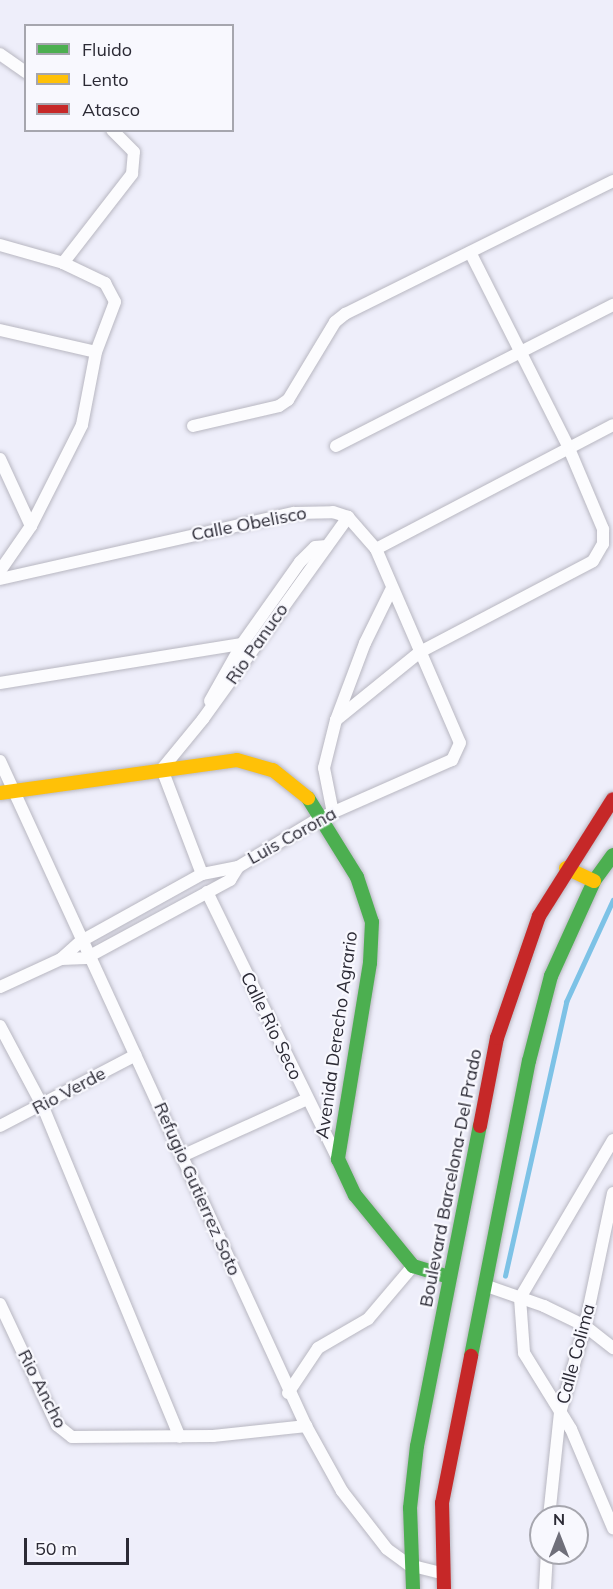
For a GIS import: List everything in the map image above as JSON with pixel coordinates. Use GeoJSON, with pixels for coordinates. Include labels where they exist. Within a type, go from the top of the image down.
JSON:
{"type":"FeatureCollection","features":[{"type":"Feature","properties":{"kind":"main road","name":"Avenida Derecho Agrario"},"geometry":{"type":"LineString","coordinates":[[0,793],[237,760],[273,770],[305,792],[318,819],[357,877],[372,922],[370,963],[338,1159],[355,1195],[413,1266]]}},
{"type":"Feature","properties":{"kind":"main road","name":"Boulevard Barcelona-Del Prado"},"geometry":{"type":"LineString","coordinates":[[413,1589],[409,1565],[417,1446],[497,1038],[539,916],[566,868],[613,799]]}},
{"type":"Feature","properties":{"kind":"main road"},"geometry":{"type":"LineString","coordinates":[[444,1589],[442,1503],[484,1285],[551,976],[594,881],[613,855]]}},
{"type":"Feature","properties":{"kind":"main road"},"geometry":{"type":"LineString","coordinates":[[566,868],[594,881]]}},
{"type":"Feature","properties":{"kind":"main road"},"geometry":{"type":"LineString","coordinates":[[413,1266],[449,1277]]}},
{"type":"Feature","properties":{"kind":"street"},"geometry":{"type":"LineString","coordinates":[[0,54],[24,71]]}},
{"type":"Feature","properties":{"kind":"street"},"geometry":{"type":"LineString","coordinates":[[63,263],[132,174],[134,152],[117,134]]}},
{"type":"Feature","properties":{"kind":"street"},"geometry":{"type":"LineString","coordinates":[[193,426],[279,406],[288,400],[335,322],[345,314],[613,182]]}},
{"type":"Feature","properties":{"kind":"street"},"geometry":{"type":"LineString","coordinates":[[0,245],[63,263],[113,292],[115,302],[96,352],[82,425],[31,526],[0,571]]}},
{"type":"Feature","properties":{"kind":"street"},"geometry":{"type":"LineString","coordinates":[[336,720],[420,652],[593,561],[603,544],[603,529],[568,446],[470,252]]}},
{"type":"Feature","properties":{"kind":"street"},"geometry":{"type":"LineString","coordinates":[[336,446],[613,304]]}},
{"type":"Feature","properties":{"kind":"street"},"geometry":{"type":"LineString","coordinates":[[0,330],[96,352]]}},
{"type":"Feature","properties":{"kind":"street"},"geometry":{"type":"LineString","coordinates":[[376,549],[568,446],[613,425]]}},
{"type":"Feature","properties":{"kind":"street"},"geometry":{"type":"LineString","coordinates":[[0,459],[31,526]]}},
{"type":"Feature","properties":{"kind":"street","name":"Calle Obelisco"},"geometry":{"type":"LineString","coordinates":[[0,579],[294,513],[333,512],[348,517]]}},
{"type":"Feature","properties":{"kind":"street"},"geometry":{"type":"LineString","coordinates":[[348,517],[376,549],[391,591],[420,652]]}},
{"type":"Feature","properties":{"kind":"street","name":"Rio Panuco"},"geometry":{"type":"LineString","coordinates":[[162,769],[203,719],[348,517]]}},
{"type":"Feature","properties":{"kind":"street"},"geometry":{"type":"LineString","coordinates":[[203,719],[242,644],[308,553],[327,546]]}},
{"type":"Feature","properties":{"kind":"street"},"geometry":{"type":"LineString","coordinates":[[333,813],[324,768],[336,720],[365,643],[391,591]]}},
{"type":"Feature","properties":{"kind":"street"},"geometry":{"type":"LineString","coordinates":[[0,683],[242,644]]}},
{"type":"Feature","properties":{"kind":"street","name":"Luis Corona"},"geometry":{"type":"LineString","coordinates":[[0,987],[61,960],[81,941],[202,874],[238,867],[318,819],[452,760],[457,751],[458,736],[420,652]]}},
{"type":"Feature","properties":{"kind":"street","name":"Refugio Gutierrez Soto"},"geometry":{"type":"LineString","coordinates":[[0,761],[81,941],[86,958],[136,1054],[288,1393],[342,1491],[387,1549],[409,1565],[442,1573]]}},
{"type":"Feature","properties":{"kind":"street"},"geometry":{"type":"LineString","coordinates":[[162,769],[202,874]]}},
{"type":"Feature","properties":{"kind":"street"},"geometry":{"type":"LineString","coordinates":[[61,960],[86,958],[230,880],[238,867]]}},
{"type":"Feature","properties":{"kind":"street","name":"Calle Rio Seco"},"geometry":{"type":"LineString","coordinates":[[207,892],[338,1159]]}},
{"type":"Feature","properties":{"kind":"street"},"geometry":{"type":"LineString","coordinates":[[0,1026],[43,1107],[180,1437],[306,1426]]}},
{"type":"Feature","properties":{"kind":"street","name":"Rio Verde"},"geometry":{"type":"LineString","coordinates":[[0,1126],[43,1107],[136,1054]]}},
{"type":"Feature","properties":{"kind":"street"},"geometry":{"type":"LineString","coordinates":[[182,1156],[307,1099]]}},
{"type":"Feature","properties":{"kind":"street"},"geometry":{"type":"LineString","coordinates":[[611,1524],[560,1413],[525,1353],[520,1298],[613,1140]]}},
{"type":"Feature","properties":{"kind":"street","name":"Calle Colima"},"geometry":{"type":"LineString","coordinates":[[550,1505],[560,1413],[585,1326],[613,1193]]}},
{"type":"Feature","properties":{"kind":"street"},"geometry":{"type":"LineString","coordinates":[[288,1393],[318,1348],[368,1319],[413,1266]]}},
{"type":"Feature","properties":{"kind":"street"},"geometry":{"type":"LineString","coordinates":[[484,1285],[585,1326],[613,1347]]}},
{"type":"Feature","properties":{"kind":"street","name":"Rio Ancho"},"geometry":{"type":"LineString","coordinates":[[0,1304],[57,1425],[72,1437],[180,1437]]}},
{"type":"Feature","properties":{"kind":"street"},"geometry":{"type":"LineString","coordinates":[[611,1524],[613,1504]]}},
{"type":"Feature","properties":{"kind":"street"},"geometry":{"type":"LineString","coordinates":[[546,1589],[547,1565]]}},
{"type":"Feature","properties":{"kind":"waterway"},"geometry":{"type":"LineString","coordinates":[[505,1276],[566,1002],[613,900]]}},
{"type":"Feature","properties":{"kind":"traffic: fast"},"geometry":{"type":"LineString","coordinates":[[308,798],[357,877],[372,922],[370,963],[338,1159],[355,1195],[413,1266],[449,1277]]}},
{"type":"Feature","properties":{"kind":"traffic: fast"},"geometry":{"type":"LineString","coordinates":[[471,1356],[529,1061],[551,976],[594,881],[613,855]]}},
{"type":"Feature","properties":{"kind":"traffic: fast"},"geometry":{"type":"LineString","coordinates":[[413,1589],[410,1508],[417,1446],[480,1126]]}},
{"type":"Feature","properties":{"kind":"traffic: slow"},"geometry":{"type":"LineString","coordinates":[[0,793],[237,760],[273,770],[308,798]]}},
{"type":"Feature","properties":{"kind":"traffic: slow"},"geometry":{"type":"LineString","coordinates":[[566,868],[594,881]]}},
{"type":"Feature","properties":{"kind":"traffic: jam"},"geometry":{"type":"LineString","coordinates":[[480,1126],[497,1038],[539,916],[613,799]]}},
{"type":"Feature","properties":{"kind":"traffic: jam"},"geometry":{"type":"LineString","coordinates":[[444,1589],[442,1503],[471,1356]]}}]}
